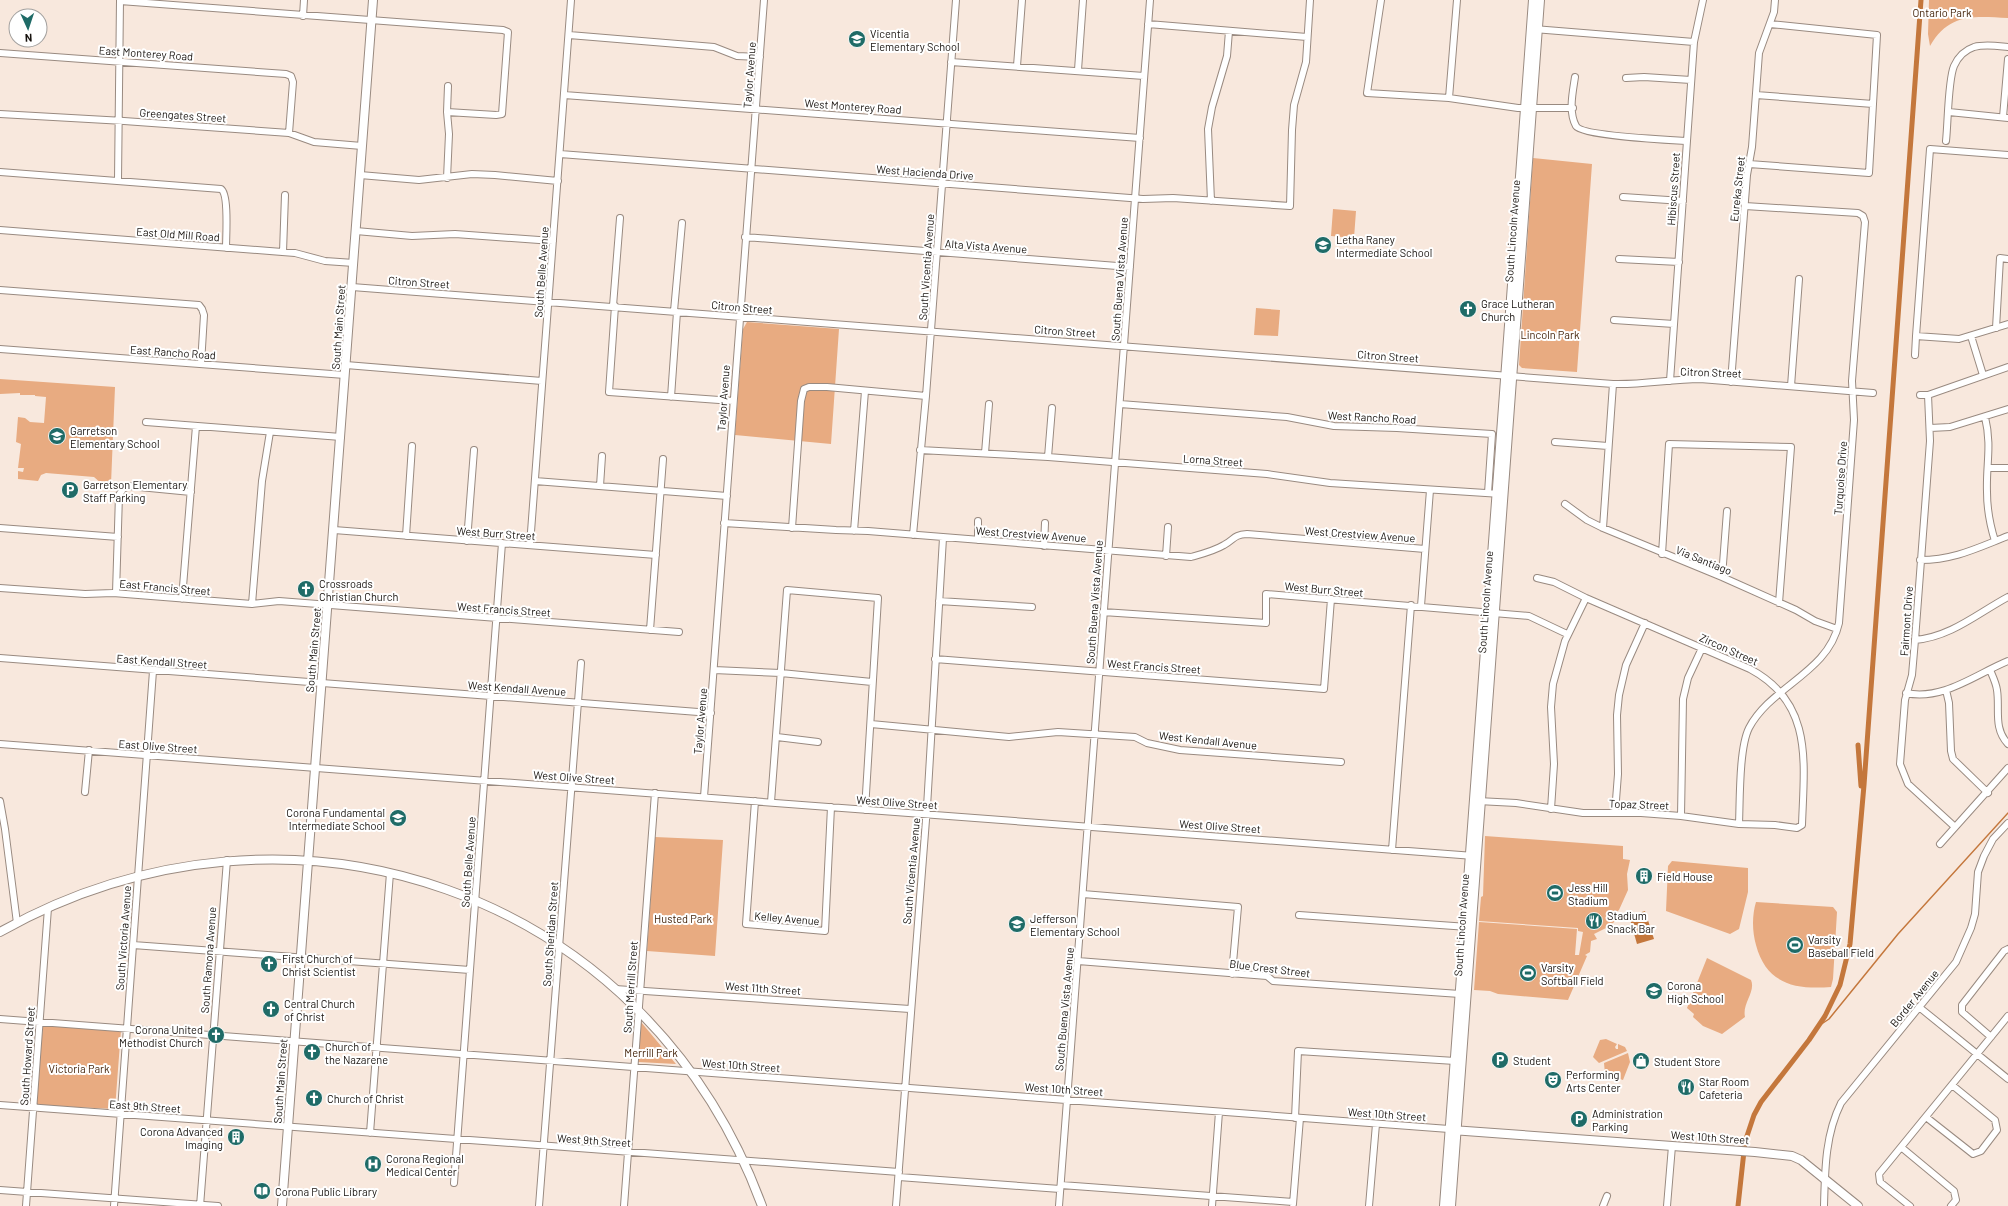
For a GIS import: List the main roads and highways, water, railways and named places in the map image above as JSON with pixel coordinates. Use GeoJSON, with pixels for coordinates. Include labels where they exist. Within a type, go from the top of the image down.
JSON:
{"type":"FeatureCollection","features":[{"type":"Feature","properties":{"kind":"main road","name":"South Main Street"},"geometry":{"type":"LineString","coordinates":[[282,1206],[373,0]]}},
{"type":"Feature","properties":{"kind":"main road","name":"South Lincoln Avenue"},"geometry":{"type":"LineString","coordinates":[[1444,1206],[1452,1130],[1474,856],[1534,29],[1533,0]]}},
{"type":"Feature","properties":{"kind":"main road","name":"South Lincoln Avenue"},"geometry":{"type":"LineString","coordinates":[[1534,29],[1540,0]]}},
{"type":"Feature","properties":{"kind":"main road"},"geometry":{"type":"LineString","coordinates":[[0,932],[48,907],[97,887],[138,875],[183,865],[227,860],[269,858],[308,860],[357,866],[432,884],[512,918],[559,946],[615,989],[639,1012],[691,1072],[718,1111],[743,1160],[762,1206]]}},
{"type":"Feature","properties":{"kind":"main road","name":"South Lincoln Avenue"},"geometry":{"type":"LineString","coordinates":[[1451,1206],[1455,1061],[1460,994],[1468,927]]}},
{"type":"Feature","properties":{"kind":"main road","name":"West 10th Street"},"geometry":{"type":"LineString","coordinates":[[1452,1130],[1743,1151],[1792,1156],[1801,1160],[1858,1206]]}},
{"type":"Feature","properties":{"kind":"waterway"},"geometry":{"type":"LineString","coordinates":[[1738,1206],[1745,1142],[1754,1115],[1761,1102],[1809,1040],[1825,1016],[1840,985],[1850,944],[1864,785],[1921,0]]}},
{"type":"Feature","properties":{"kind":"waterway"},"geometry":{"type":"LineString","coordinates":[[1858,745],[1861,786]]}},
{"type":"Feature","properties":{"kind":"waterway"},"geometry":{"type":"LineString","coordinates":[[1817,1027],[1829,1019],[1898,934],[2008,813]]}},
{"type":"Feature","properties":{"kind":"place","name":"Vicentia Elementary School"},"geometry":{"type":"Point","coordinates":[857,39]}},
{"type":"Feature","properties":{"kind":"place","name":"Letha Raney Intermediate School"},"geometry":{"type":"Point","coordinates":[1323,245]}},
{"type":"Feature","properties":{"kind":"place","name":"Grace Lutheran Church"},"geometry":{"type":"Point","coordinates":[1468,309]}},
{"type":"Feature","properties":{"kind":"place","name":"Garretson Elementary School"},"geometry":{"type":"Point","coordinates":[57,436]}},
{"type":"Feature","properties":{"kind":"place","name":"Garretson Elementary Staff Parking"},"geometry":{"type":"Point","coordinates":[70,490]}},
{"type":"Feature","properties":{"kind":"place","name":"Crossroads Christian Church"},"geometry":{"type":"Point","coordinates":[306,589]}},
{"type":"Feature","properties":{"kind":"place","name":"Corona Fundamental Intermediate School"},"geometry":{"type":"Point","coordinates":[398,818]}},
{"type":"Feature","properties":{"kind":"place","name":"Field House"},"geometry":{"type":"Point","coordinates":[1644,876]}},
{"type":"Feature","properties":{"kind":"place","name":"Jess Hill Stadium"},"geometry":{"type":"Point","coordinates":[1555,893]}},
{"type":"Feature","properties":{"kind":"place","name":"Stadium Snack Bar"},"geometry":{"type":"Point","coordinates":[1594,921]}},
{"type":"Feature","properties":{"kind":"place","name":"Jefferson Elementary School"},"geometry":{"type":"Point","coordinates":[1017,924]}},
{"type":"Feature","properties":{"kind":"place","name":"Varsity Baseball Field"},"geometry":{"type":"Point","coordinates":[1795,945]}},
{"type":"Feature","properties":{"kind":"place","name":"First Church of Christ Scientist"},"geometry":{"type":"Point","coordinates":[269,964]}},
{"type":"Feature","properties":{"kind":"place","name":"Varsity Softball Field"},"geometry":{"type":"Point","coordinates":[1528,973]}},
{"type":"Feature","properties":{"kind":"place","name":"Corona High School"},"geometry":{"type":"Point","coordinates":[1654,991]}},
{"type":"Feature","properties":{"kind":"place","name":"Central Church of Christ"},"geometry":{"type":"Point","coordinates":[271,1009]}},
{"type":"Feature","properties":{"kind":"place","name":"Corona United Methodist Church"},"geometry":{"type":"Point","coordinates":[216,1035]}},
{"type":"Feature","properties":{"kind":"place","name":"Church of the Nazarene"},"geometry":{"type":"Point","coordinates":[312,1052]}},
{"type":"Feature","properties":{"kind":"place","name":"Student"},"geometry":{"type":"Point","coordinates":[1500,1060]}},
{"type":"Feature","properties":{"kind":"place","name":"Student Store"},"geometry":{"type":"Point","coordinates":[1641,1061]}},
{"type":"Feature","properties":{"kind":"place","name":"Performing Arts Center"},"geometry":{"type":"Point","coordinates":[1553,1080]}},
{"type":"Feature","properties":{"kind":"place","name":"Star Room Cafeteria"},"geometry":{"type":"Point","coordinates":[1686,1087]}},
{"type":"Feature","properties":{"kind":"place","name":"Church of Christ"},"geometry":{"type":"Point","coordinates":[314,1098]}},
{"type":"Feature","properties":{"kind":"place","name":"Administration Parking"},"geometry":{"type":"Point","coordinates":[1579,1119]}},
{"type":"Feature","properties":{"kind":"place","name":"Corona Advanced Imaging"},"geometry":{"type":"Point","coordinates":[236,1137]}},
{"type":"Feature","properties":{"kind":"place","name":"Corona Regional Medical Center"},"geometry":{"type":"Point","coordinates":[373,1164]}},
{"type":"Feature","properties":{"kind":"place","name":"Corona Public Library"},"geometry":{"type":"Point","coordinates":[262,1191]}},
{"type":"Feature","properties":{"kind":"park label","name":"Ontario Park"},"geometry":{"type":"Point","coordinates":[1942,12]}},
{"type":"Feature","properties":{"kind":"park label","name":"Lincoln Park"},"geometry":{"type":"Point","coordinates":[1550,334]}},
{"type":"Feature","properties":{"kind":"park label","name":"Husted Park"},"geometry":{"type":"Point","coordinates":[683,918]}},
{"type":"Feature","properties":{"kind":"park label","name":"Merrill Park"},"geometry":{"type":"Point","coordinates":[651,1052]}},
{"type":"Feature","properties":{"kind":"park label","name":"Victoria Park"},"geometry":{"type":"Point","coordinates":[79,1068]}}]}
